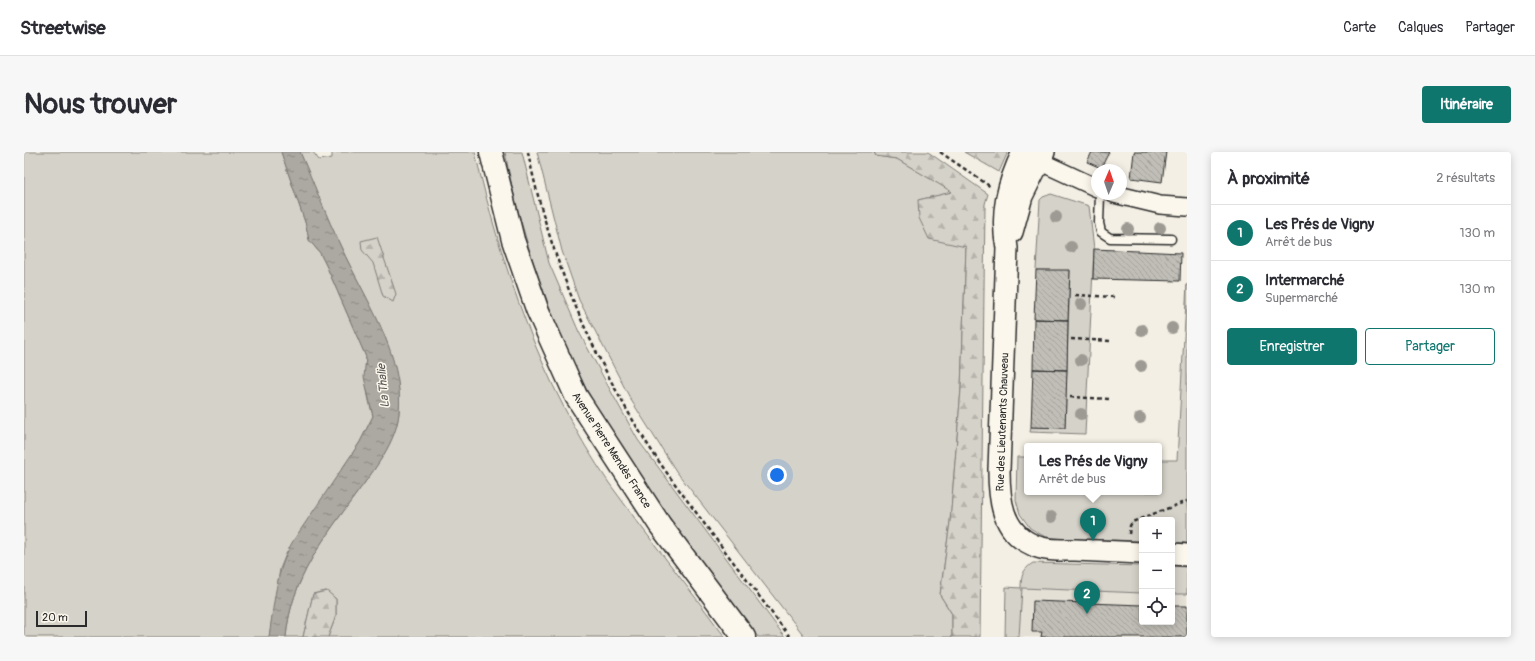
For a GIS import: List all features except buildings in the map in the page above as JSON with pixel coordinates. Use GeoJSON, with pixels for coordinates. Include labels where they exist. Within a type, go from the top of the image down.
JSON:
{"type":"FeatureCollection","features":[{"type":"Feature","properties":{"kind":"main road","name":"Avenue Pierre Mendès France"},"geometry":{"type":"LineString","coordinates":[[491,152],[513,240],[534,302],[576,396],[660,525],[744,637]]}},
{"type":"Feature","properties":{"kind":"street","name":"Rue des Lieutenants Chauveau"},"geometry":{"type":"LineString","coordinates":[[1032,155],[1007,192],[1004,221],[1007,248],[999,493],[1005,518],[1019,537],[1032,545],[1053,549],[1135,553]]}},
{"type":"Feature","properties":{"kind":"street","name":"Rue des Lieutenants Chauveau"},"geometry":{"type":"LineString","coordinates":[[1007,248],[1032,155]]}},
{"type":"Feature","properties":{"kind":"street"},"geometry":{"type":"LineString","coordinates":[[1032,155],[1091,185]]}},
{"type":"Feature","properties":{"kind":"street"},"geometry":{"type":"LineString","coordinates":[[1127,197],[1160,205],[1187,208]]}},
{"type":"Feature","properties":{"kind":"street"},"geometry":{"type":"LineString","coordinates":[[1175,554],[1187,555]]}},
{"type":"Feature","properties":{"kind":"lane"},"geometry":{"type":"LineString","coordinates":[[1100,200],[1099,223],[1101,232],[1110,238],[1172,239]]}},
{"type":"Feature","properties":{"kind":"path"},"geometry":{"type":"LineString","coordinates":[[528,152],[547,226],[570,296],[622,403],[670,476],[790,637]]}},
{"type":"Feature","properties":{"kind":"path"},"geometry":{"type":"LineString","coordinates":[[940,152],[992,187],[1007,192]]}},
{"type":"Feature","properties":{"kind":"path"},"geometry":{"type":"LineString","coordinates":[[1075,295],[1115,297]]}},
{"type":"Feature","properties":{"kind":"path"},"geometry":{"type":"LineString","coordinates":[[1071,339],[1112,341]]}},
{"type":"Feature","properties":{"kind":"path"},"geometry":{"type":"LineString","coordinates":[[1070,398],[1110,399]]}},
{"type":"Feature","properties":{"kind":"path"},"geometry":{"type":"LineString","coordinates":[[1135,553],[1130,526],[1132,522],[1187,501]]}},
{"type":"Feature","properties":{"kind":"shaded area"},"geometry":{"type":"Polygon","coordinates":[[[1022,588],[1139,593],[1139,625],[1175,625],[1175,594],[1187,594],[1187,637],[1019,637],[1022,588]]]}},
{"type":"Feature","properties":{"kind":"green space"},"geometry":{"type":"Polygon","coordinates":[[[24,152],[281,152],[306,225],[309,240],[320,253],[326,265],[366,357],[366,387],[373,416],[360,442],[286,554],[280,569],[269,637],[24,637],[24,152]]]}},
{"type":"Feature","properties":{"kind":"green space"},"geometry":{"type":"Polygon","coordinates":[[[300,152],[313,152],[319,160],[332,158],[332,152],[475,152],[511,282],[544,365],[563,406],[609,483],[725,637],[328,637],[336,616],[336,599],[326,591],[313,594],[303,637],[286,637],[289,616],[295,596],[311,560],[321,543],[370,475],[389,445],[394,434],[399,413],[399,391],[389,348],[371,306],[335,235],[300,152]]]}},
{"type":"Feature","properties":{"kind":"green space"},"geometry":{"type":"Polygon","coordinates":[[[505,152],[522,152],[549,263],[579,332],[638,440],[785,637],[758,637],[639,476],[597,409],[579,375],[547,301],[522,226],[505,152]]]}},
{"type":"Feature","properties":{"kind":"green space"},"geometry":{"type":"Polygon","coordinates":[[[537,152],[874,152],[876,156],[897,159],[953,192],[918,200],[966,247],[961,389],[950,522],[940,595],[952,614],[952,637],[805,637],[676,471],[631,400],[579,300],[562,251],[537,152]]]}},
{"type":"Feature","properties":{"kind":"green space"},"geometry":{"type":"Polygon","coordinates":[[[874,152],[928,152],[988,194],[985,204],[980,637],[952,637],[952,614],[940,595],[950,522],[961,389],[966,247],[929,239],[919,218],[918,200],[952,192],[897,159],[876,156],[874,152]]]}},
{"type":"Feature","properties":{"kind":"green space"},"geometry":{"type":"Polygon","coordinates":[[[964,152],[1006,152],[1007,154],[999,172],[964,152]]]}},
{"type":"Feature","properties":{"kind":"green space"},"geometry":{"type":"Polygon","coordinates":[[[1051,194],[1089,206],[1094,249],[1085,434],[1030,432],[1031,427],[1065,428],[1070,271],[1036,270],[1040,200],[1051,194]]]}},
{"type":"Feature","properties":{"kind":"green space"},"geometry":{"type":"Polygon","coordinates":[[[377,237],[396,294],[393,302],[383,296],[373,263],[362,250],[361,241],[377,237]]]}},
{"type":"Feature","properties":{"kind":"green space"},"geometry":{"type":"Polygon","coordinates":[[[1187,284],[1187,543],[1175,542],[1175,517],[1139,517],[1139,541],[1047,538],[1030,528],[1020,514],[1016,500],[1017,457],[1024,457],[1024,495],[1162,495],[1162,460],[1177,460],[1187,284]]]}},
{"type":"Feature","properties":{"kind":"green space"},"geometry":{"type":"Polygon","coordinates":[[[1033,563],[1139,566],[1139,593],[1022,588],[1019,637],[1005,637],[1006,587],[1021,588],[1023,573],[1033,563]]]}},
{"type":"Feature","properties":{"kind":"green space"},"geometry":{"type":"Polygon","coordinates":[[[1175,566],[1187,567],[1187,594],[1175,594],[1175,566]]]}},
{"type":"Feature","properties":{"kind":"green space"},"geometry":{"type":"Polygon","coordinates":[[[327,591],[336,599],[336,616],[328,637],[303,637],[313,594],[327,591]]]}},
{"type":"Feature","properties":{"kind":"water","name":"La Thalie"},"geometry":{"type":"Polygon","coordinates":[[[281,152],[300,152],[350,266],[381,327],[396,370],[399,391],[399,413],[394,435],[383,456],[321,543],[311,560],[295,596],[289,616],[286,637],[269,637],[276,588],[287,552],[360,442],[373,416],[364,377],[366,357],[326,265],[320,253],[309,240],[306,225],[281,152]]]}},
{"type":"Feature","properties":{"kind":"place","name":"Les Prés de Vigny"},"geometry":{"type":"Point","coordinates":[1093,541]}},
{"type":"Feature","properties":{"kind":"place","name":"Intermarché"},"geometry":{"type":"Point","coordinates":[1087,614]}}]}
